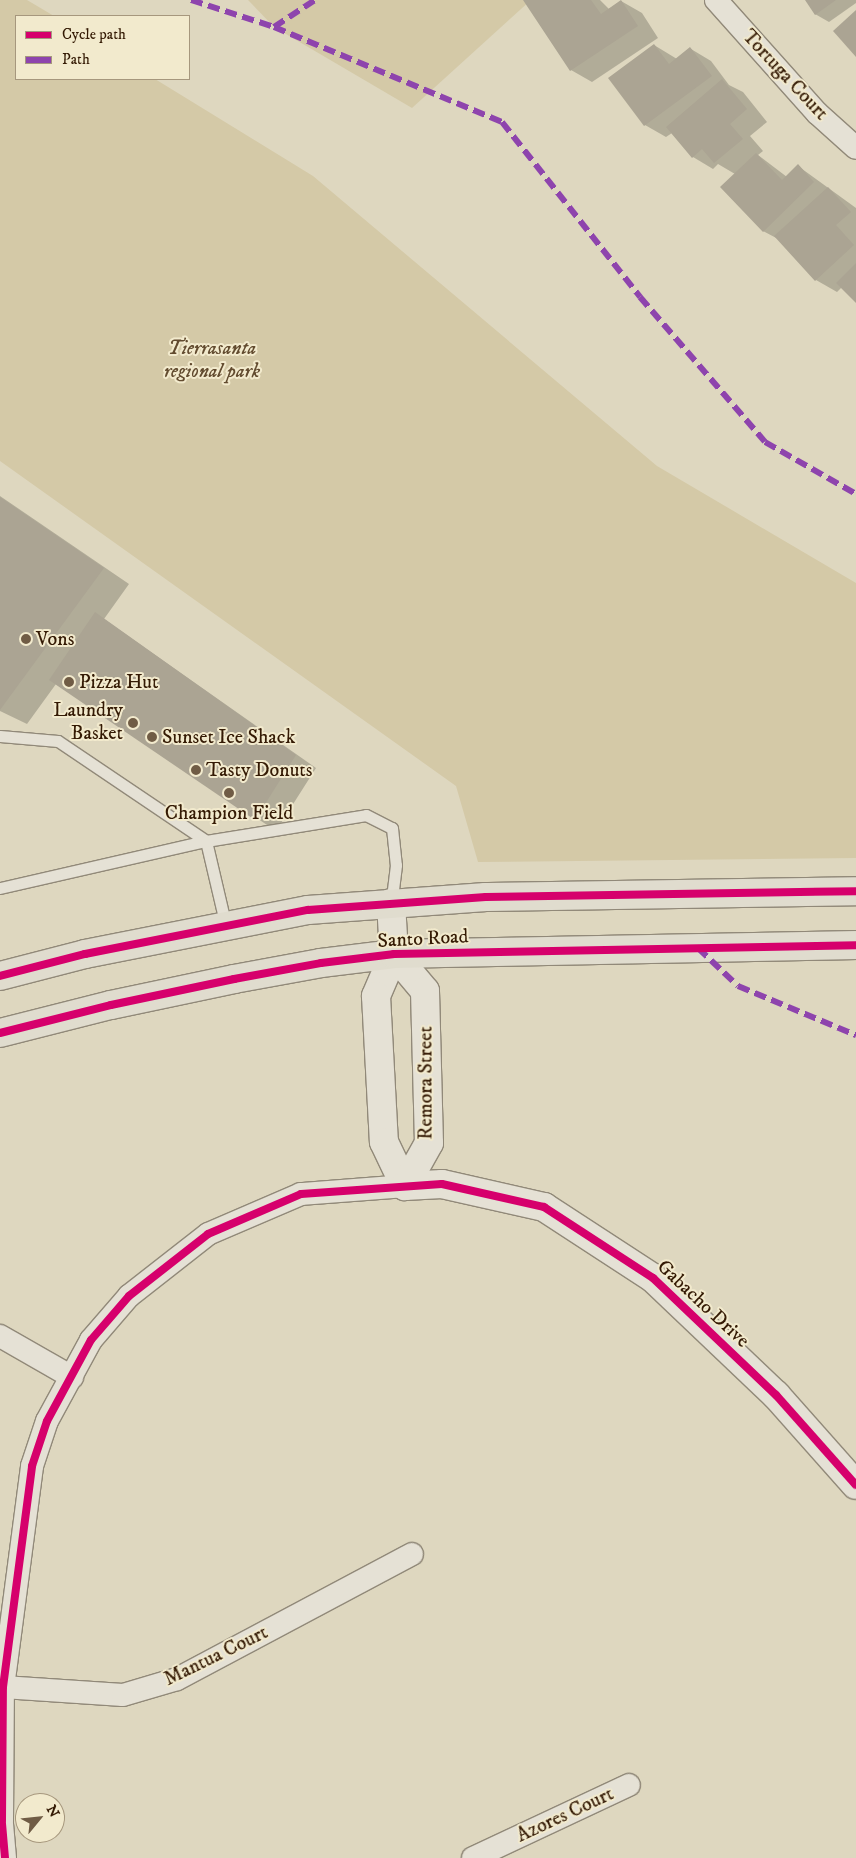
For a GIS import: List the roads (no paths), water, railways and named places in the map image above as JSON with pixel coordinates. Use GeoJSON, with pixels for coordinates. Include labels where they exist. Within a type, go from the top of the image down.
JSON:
{"type":"FeatureCollection","features":[{"type":"Feature","properties":{"kind":"main road","name":"Santo Road"},"geometry":{"type":"LineString","coordinates":[[0,976],[85,954],[308,910],[391,903],[599,894],[856,891]]}},
{"type":"Feature","properties":{"kind":"main road","name":"Santo Road"},"geometry":{"type":"LineString","coordinates":[[0,1033],[111,1005],[234,979],[321,963],[394,954],[856,945]]}},
{"type":"Feature","properties":{"kind":"street","name":"Tortuga Court"},"geometry":{"type":"LineString","coordinates":[[716,0],[817,113],[856,148]]}},
{"type":"Feature","properties":{"kind":"street","name":"Remora Street"},"geometry":{"type":"LineString","coordinates":[[391,903],[394,954],[376,996],[384,1142],[405,1186]]}},
{"type":"Feature","properties":{"kind":"street","name":"Remora Street"},"geometry":{"type":"LineString","coordinates":[[394,954],[425,991],[429,1143],[405,1186]]}},
{"type":"Feature","properties":{"kind":"street","name":"Gabacho Drive"},"geometry":{"type":"LineString","coordinates":[[405,1186],[442,1184],[544,1207],[653,1278],[776,1395],[856,1485]]}},
{"type":"Feature","properties":{"kind":"street"},"geometry":{"type":"LineString","coordinates":[[5,1858],[1,1820],[3,1687],[7,1604],[32,1466],[47,1421],[90,1340],[129,1296],[208,1234],[301,1194],[405,1186]]}},
{"type":"Feature","properties":{"kind":"street"},"geometry":{"type":"LineString","coordinates":[[0,1336],[72,1377]]}},
{"type":"Feature","properties":{"kind":"street","name":"Mantua Court"},"geometry":{"type":"LineString","coordinates":[[3,1687],[123,1694],[177,1679],[412,1554]]}},
{"type":"Feature","properties":{"kind":"street","name":"Azores Court"},"geometry":{"type":"LineString","coordinates":[[473,1858],[629,1785]]}},
{"type":"Feature","properties":{"kind":"lane"},"geometry":{"type":"LineString","coordinates":[[0,736],[58,741],[206,841],[226,926]]}},
{"type":"Feature","properties":{"kind":"lane"},"geometry":{"type":"LineString","coordinates":[[0,888],[206,841],[366,815],[392,828],[396,866],[391,903]]}},
{"type":"Feature","properties":{"kind":"place","name":"Vons"},"geometry":{"type":"Point","coordinates":[26,639]}},
{"type":"Feature","properties":{"kind":"place","name":"Pizza Hut"},"geometry":{"type":"Point","coordinates":[69,682]}},
{"type":"Feature","properties":{"kind":"place","name":"Laundry Basket"},"geometry":{"type":"Point","coordinates":[133,723]}},
{"type":"Feature","properties":{"kind":"place","name":"Sunset Ice Shack"},"geometry":{"type":"Point","coordinates":[152,737]}},
{"type":"Feature","properties":{"kind":"place","name":"Tasty Donuts"},"geometry":{"type":"Point","coordinates":[196,770]}},
{"type":"Feature","properties":{"kind":"place","name":"Champion Field"},"geometry":{"type":"Point","coordinates":[229,793]}},
{"type":"Feature","properties":{"kind":"park label","name":"Tierrasanta regional park"},"geometry":{"type":"Point","coordinates":[212,360]}}]}
